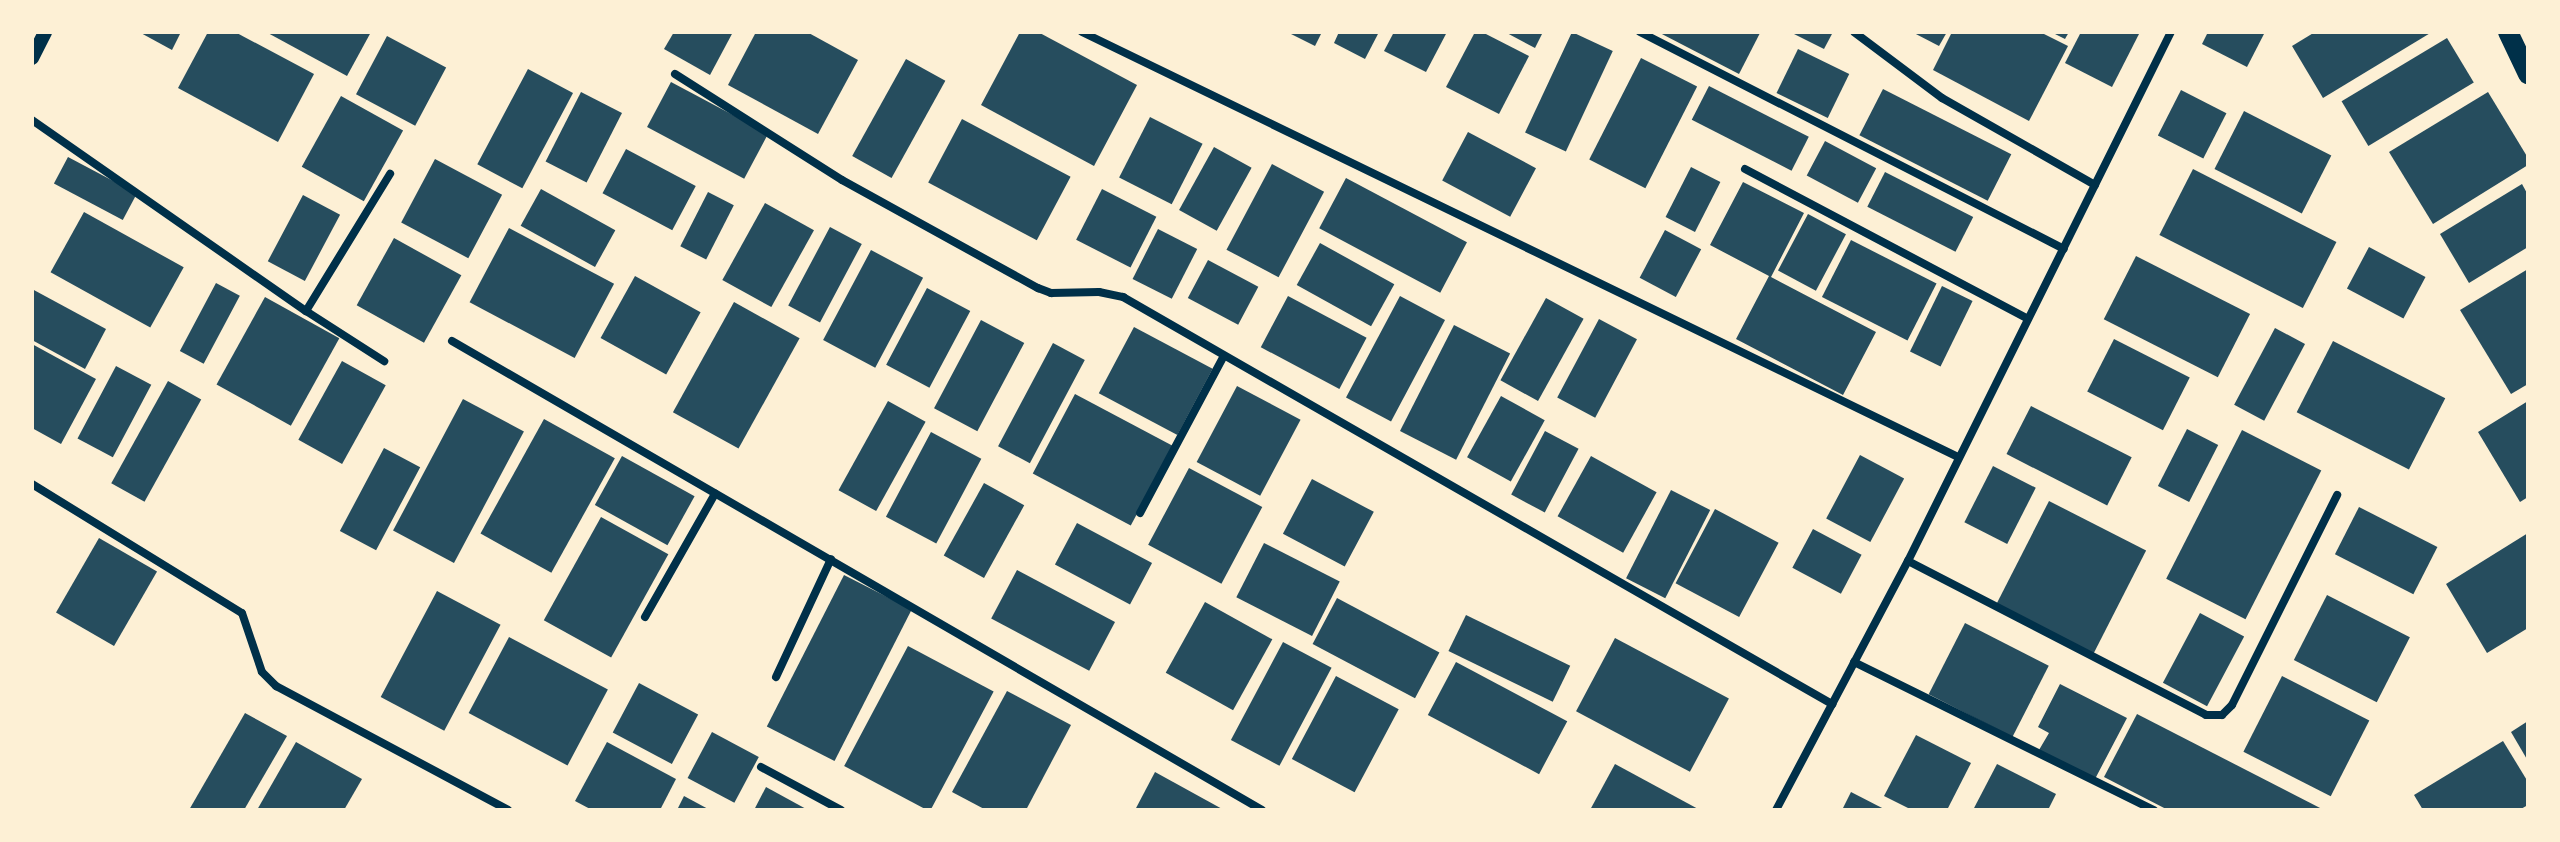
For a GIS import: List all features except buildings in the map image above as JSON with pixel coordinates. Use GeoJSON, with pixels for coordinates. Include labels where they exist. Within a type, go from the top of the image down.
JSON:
{"type":"FeatureCollection","features":[{"type":"Feature","properties":{"kind":"main road"},"geometry":{"type":"LineString","coordinates":[[2508,32],[2528,74]]}},
{"type":"Feature","properties":{"kind":"street"},"geometry":{"type":"LineString","coordinates":[[32,58],[45,32]]}},
{"type":"Feature","properties":{"kind":"street"},"geometry":{"type":"LineString","coordinates":[[1082,32],[1958,457]]}},
{"type":"Feature","properties":{"kind":"street"},"geometry":{"type":"LineString","coordinates":[[1640,32],[2064,249]]}},
{"type":"Feature","properties":{"kind":"street"},"geometry":{"type":"LineString","coordinates":[[1854,32],[1942,98],[2095,185]]}},
{"type":"Feature","properties":{"kind":"street"},"geometry":{"type":"LineString","coordinates":[[1776,810],[1908,561],[2171,32]]}},
{"type":"Feature","properties":{"kind":"street"},"geometry":{"type":"LineString","coordinates":[[675,74],[842,180],[1038,288],[1051,293],[1099,292],[1123,297],[1832,704]]}},
{"type":"Feature","properties":{"kind":"street"},"geometry":{"type":"LineString","coordinates":[[32,120],[306,311],[384,361]]}},
{"type":"Feature","properties":{"kind":"street"},"geometry":{"type":"LineString","coordinates":[[1745,169],[2028,319]]}},
{"type":"Feature","properties":{"kind":"street"},"geometry":{"type":"LineString","coordinates":[[306,311],[390,174]]}},
{"type":"Feature","properties":{"kind":"street"},"geometry":{"type":"LineString","coordinates":[[452,341],[1262,810]]}},
{"type":"Feature","properties":{"kind":"street"},"geometry":{"type":"LineString","coordinates":[[1140,513],[1224,356]]}},
{"type":"Feature","properties":{"kind":"street"},"geometry":{"type":"LineString","coordinates":[[32,484],[242,613],[262,672],[276,686],[508,810]]}},
{"type":"Feature","properties":{"kind":"street"},"geometry":{"type":"LineString","coordinates":[[645,617],[715,494]]}},
{"type":"Feature","properties":{"kind":"street"},"geometry":{"type":"LineString","coordinates":[[1908,561],[2206,715],[2222,715],[2232,705],[2337,495]]}},
{"type":"Feature","properties":{"kind":"street"},"geometry":{"type":"LineString","coordinates":[[776,677],[831,559]]}},
{"type":"Feature","properties":{"kind":"street"},"geometry":{"type":"LineString","coordinates":[[1854,662],[2154,810]]}},
{"type":"Feature","properties":{"kind":"street"},"geometry":{"type":"LineString","coordinates":[[761,767],[841,810]]}}]}
